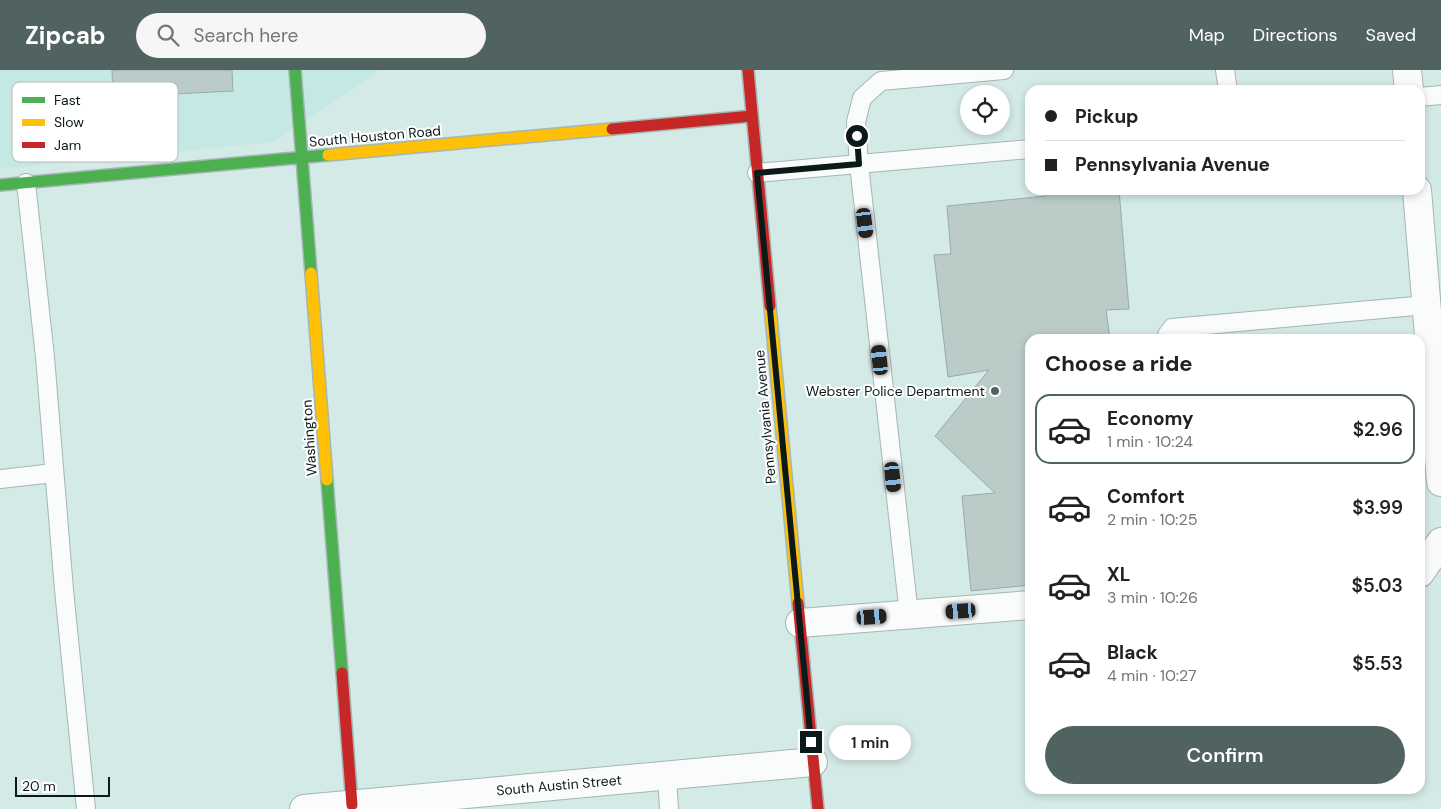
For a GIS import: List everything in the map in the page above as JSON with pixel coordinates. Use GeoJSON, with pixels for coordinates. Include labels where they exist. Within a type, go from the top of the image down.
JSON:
{"type":"FeatureCollection","features":[{"type":"Feature","properties":{"kind":"street","name":"Washington"},"geometry":{"type":"LineString","coordinates":[[295,70],[352,804]]}},
{"type":"Feature","properties":{"kind":"street","name":"Pennsylvania Avenue"},"geometry":{"type":"LineString","coordinates":[[748,70],[818,809]]}},
{"type":"Feature","properties":{"kind":"street"},"geometry":{"type":"LineString","coordinates":[[1407,70],[1408,85]]}},
{"type":"Feature","properties":{"kind":"street","name":"South Houston Road"},"geometry":{"type":"LineString","coordinates":[[0,185],[752,116]]}},
{"type":"Feature","properties":{"kind":"street"},"geometry":{"type":"LineString","coordinates":[[1417,195],[1441,482]]}},
{"type":"Feature","properties":{"kind":"street"},"geometry":{"type":"LineString","coordinates":[[1425,566],[1441,542]]}},
{"type":"Feature","properties":{"kind":"street"},"geometry":{"type":"LineString","coordinates":[[800,623],[1025,605]]}},
{"type":"Feature","properties":{"kind":"street","name":"South Austin Street"},"geometry":{"type":"LineString","coordinates":[[304,809],[813,762]]}},
{"type":"Feature","properties":{"kind":"lane"},"geometry":{"type":"LineString","coordinates":[[908,614],[856,122],[862,98],[881,81],[1004,70]]}},
{"type":"Feature","properties":{"kind":"lane"},"geometry":{"type":"LineString","coordinates":[[1225,70],[1227,85]]}},
{"type":"Feature","properties":{"kind":"lane"},"geometry":{"type":"LineString","coordinates":[[1425,97],[1441,96]]}},
{"type":"Feature","properties":{"kind":"lane"},"geometry":{"type":"LineString","coordinates":[[757,173],[1025,149]]}},
{"type":"Feature","properties":{"kind":"lane"},"geometry":{"type":"LineString","coordinates":[[26,183],[45,357],[64,590],[86,809]]}},
{"type":"Feature","properties":{"kind":"lane"},"geometry":{"type":"LineString","coordinates":[[1168,334],[1172,328],[1426,305]]}},
{"type":"Feature","properties":{"kind":"lane"},"geometry":{"type":"LineString","coordinates":[[0,479],[54,473]]}},
{"type":"Feature","properties":{"kind":"lane"},"geometry":{"type":"LineString","coordinates":[[667,775],[669,809]]}},
{"type":"Feature","properties":{"kind":"shaded area"},"geometry":{"type":"Polygon","coordinates":[[[0,70],[379,70],[274,142],[178,151],[178,82],[12,82],[12,162],[71,162],[0,169],[0,70]]]}},
{"type":"Feature","properties":{"kind":"building"},"geometry":{"type":"Polygon","coordinates":[[[112,70],[232,70],[233,91],[178,94],[178,82],[112,82],[112,70]]]}},
{"type":"Feature","properties":{"kind":"building","name":"Webster Police Department"},"geometry":{"type":"Polygon","coordinates":[[[1119,195],[1129,309],[1106,310],[1109,334],[1025,334],[1025,586],[971,591],[962,496],[995,493],[935,436],[989,370],[948,377],[934,255],[951,254],[947,206],[1046,196],[1119,195]]]}},
{"type":"Feature","properties":{"kind":"traffic: fast"},"geometry":{"type":"LineString","coordinates":[[295,70],[311,273]]}},
{"type":"Feature","properties":{"kind":"traffic: fast"},"geometry":{"type":"LineString","coordinates":[[0,185],[328,155]]}},
{"type":"Feature","properties":{"kind":"traffic: fast"},"geometry":{"type":"LineString","coordinates":[[327,480],[342,673]]}},
{"type":"Feature","properties":{"kind":"traffic: slow"},"geometry":{"type":"LineString","coordinates":[[328,155],[612,129]]}},
{"type":"Feature","properties":{"kind":"traffic: slow"},"geometry":{"type":"LineString","coordinates":[[311,273],[327,480]]}},
{"type":"Feature","properties":{"kind":"traffic: slow"},"geometry":{"type":"LineString","coordinates":[[770,306],[798,603]]}},
{"type":"Feature","properties":{"kind":"traffic: jam"},"geometry":{"type":"LineString","coordinates":[[748,70],[770,306]]}},
{"type":"Feature","properties":{"kind":"traffic: jam"},"geometry":{"type":"LineString","coordinates":[[612,129],[752,116]]}},
{"type":"Feature","properties":{"kind":"traffic: jam"},"geometry":{"type":"LineString","coordinates":[[798,603],[818,809]]}},
{"type":"Feature","properties":{"kind":"traffic: jam"},"geometry":{"type":"LineString","coordinates":[[342,673],[352,805]]}},
{"type":"Feature","properties":{"kind":"place","name":"Webster Police Department"},"geometry":{"type":"Point","coordinates":[995,391]}},
{"type":"Feature","properties":{"kind":"route"},"geometry":{"type":"LineString","coordinates":[[811,742],[757,173],[859,164],[857,136]]}}]}
